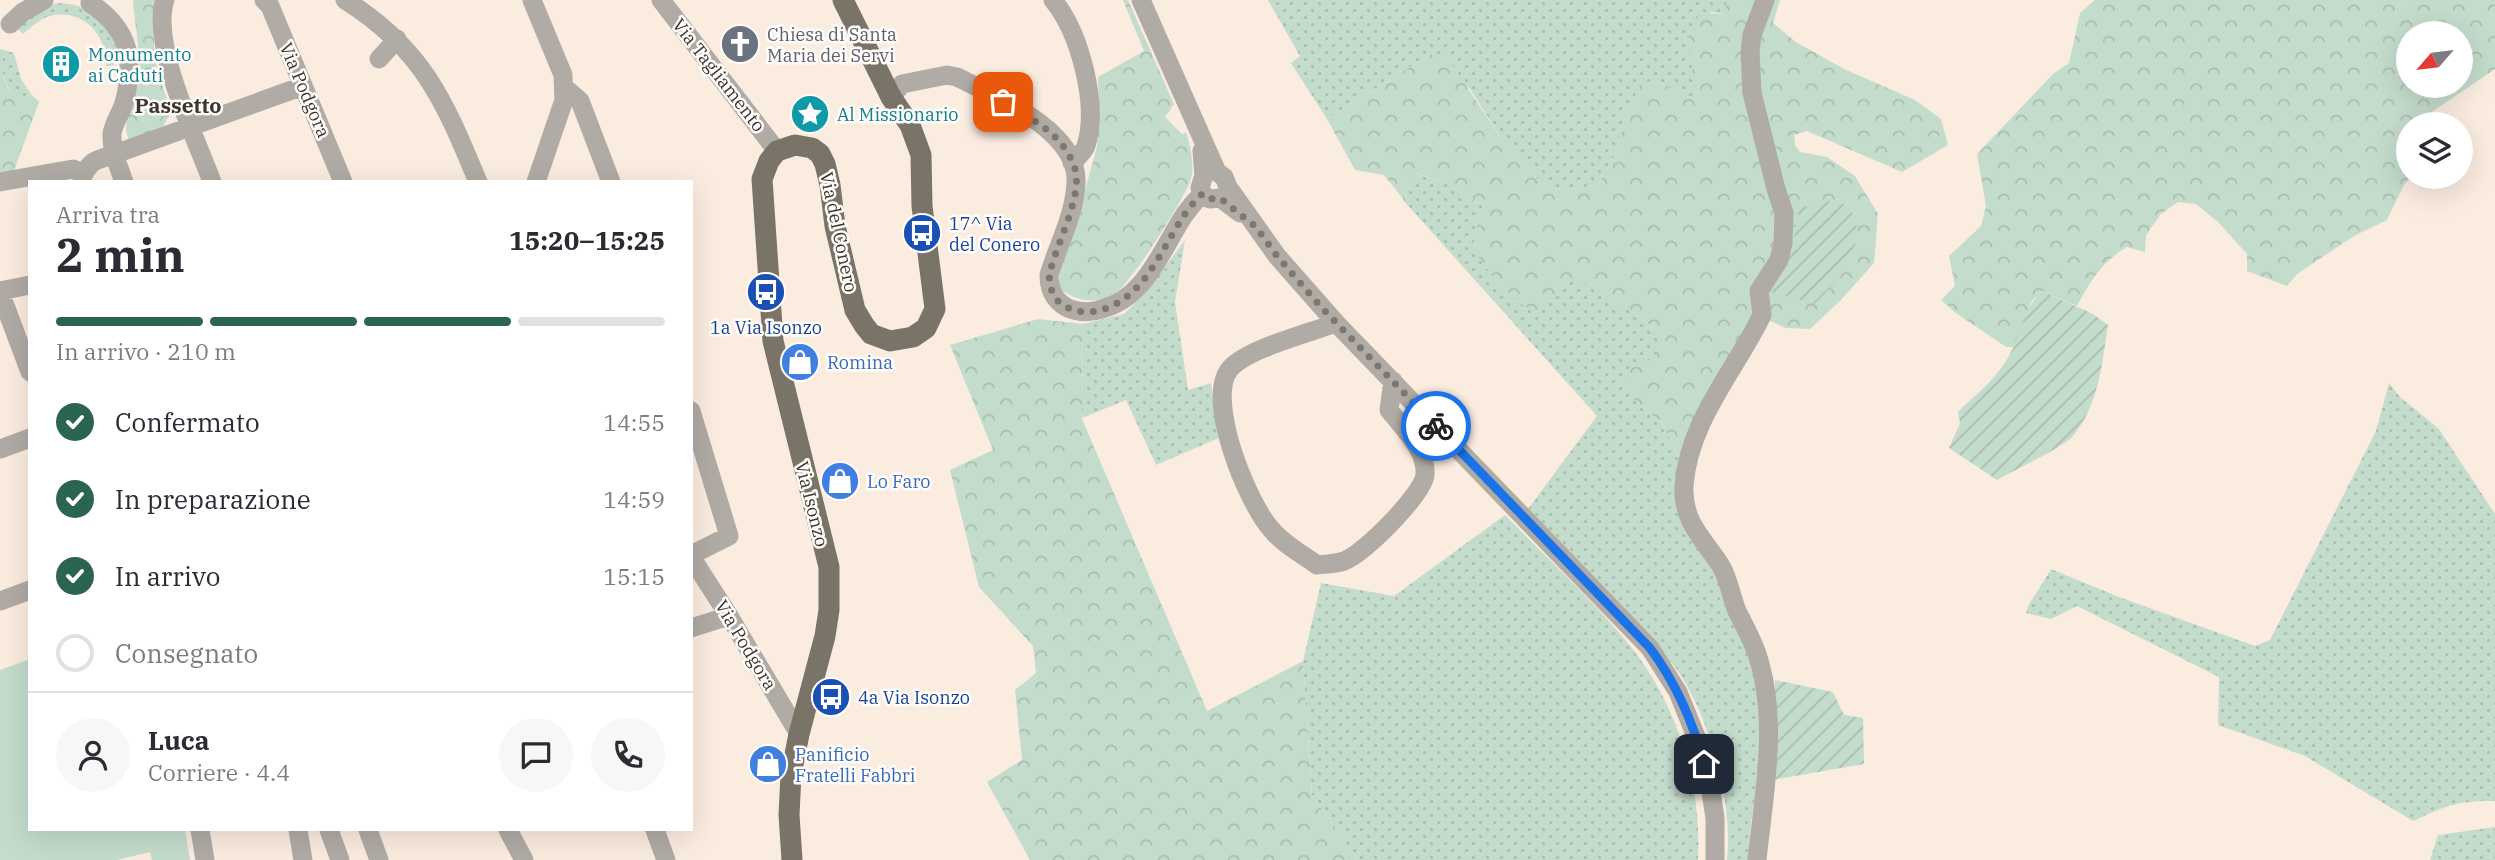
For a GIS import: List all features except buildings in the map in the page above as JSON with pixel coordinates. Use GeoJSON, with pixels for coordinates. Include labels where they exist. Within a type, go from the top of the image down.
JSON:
{"type":"FeatureCollection","features":[{"type":"Feature","properties":{"kind":"main road","name":"Via del Conero"},"geometry":{"type":"LineString","coordinates":[[777,151],[795,145],[812,148],[820,154],[830,185],[835,226],[855,310],[864,325],[879,338],[890,341],[913,337],[926,328],[935,309],[922,206],[921,155],[910,125],[891,97],[843,0]]}},
{"type":"Feature","properties":{"kind":"main road","name":"Via Isonzo"},"geometry":{"type":"LineString","coordinates":[[777,151],[769,161],[762,179],[773,341],[829,567],[830,610],[791,775],[789,815],[792,860]]}},
{"type":"Feature","properties":{"kind":"street"},"geometry":{"type":"LineString","coordinates":[[10,24],[23,12],[44,0]]}},
{"type":"Feature","properties":{"kind":"street"},"geometry":{"type":"LineString","coordinates":[[165,0],[163,19],[168,62],[211,180]]}},
{"type":"Feature","properties":{"kind":"street","name":"Via Podgora"},"geometry":{"type":"LineString","coordinates":[[264,0],[270,6],[341,180]]}},
{"type":"Feature","properties":{"kind":"street"},"geometry":{"type":"LineString","coordinates":[[345,0],[397,39],[432,81],[459,135],[477,180]]}},
{"type":"Feature","properties":{"kind":"street"},"geometry":{"type":"LineString","coordinates":[[532,0],[563,75],[565,88],[564,100],[537,180]]}},
{"type":"Feature","properties":{"kind":"street","name":"Via Tagliamento"},"geometry":{"type":"LineString","coordinates":[[662,0],[777,151]]}},
{"type":"Feature","properties":{"kind":"street"},"geometry":{"type":"LineString","coordinates":[[1053,0],[1066,19],[1080,58],[1088,87],[1092,118],[1085,149],[1072,163]]}},
{"type":"Feature","properties":{"kind":"street"},"geometry":{"type":"LineString","coordinates":[[1141,0],[1201,140],[1214,185],[1256,227],[1290,272],[1336,323],[1600,594],[1665,668],[1690,717],[1706,771],[1715,818],[1715,860]]}},
{"type":"Feature","properties":{"kind":"street"},"geometry":{"type":"LineString","coordinates":[[1148,0],[1150,20]]}},
{"type":"Feature","properties":{"kind":"street"},"geometry":{"type":"LineString","coordinates":[[1757,860],[1769,757],[1765,683],[1757,654],[1736,608],[1728,581],[1699,538],[1687,513],[1684,488],[1693,441],[1762,315],[1759,291],[1779,260],[1783,243],[1782,204],[1773,181],[1752,93],[1752,35],[1765,0]]}},
{"type":"Feature","properties":{"kind":"street"},"geometry":{"type":"LineString","coordinates":[[85,1],[111,18],[124,36],[128,55],[128,85],[112,133],[123,180]]}},
{"type":"Feature","properties":{"kind":"street"},"geometry":{"type":"LineString","coordinates":[[379,59],[397,39]]}},
{"type":"Feature","properties":{"kind":"street"},"geometry":{"type":"LineString","coordinates":[[891,97],[902,84],[947,75],[957,77],[1035,120],[1060,141],[1076,173],[1076,186],[1068,220],[1049,275],[1049,284],[1058,302],[1082,312],[1115,305],[1135,291],[1150,272],[1186,212],[1214,185]]}},
{"type":"Feature","properties":{"kind":"street"},"geometry":{"type":"LineString","coordinates":[[0,182],[73,169],[85,178],[89,164],[97,158],[115,154],[303,86]]}},
{"type":"Feature","properties":{"kind":"street"},"geometry":{"type":"LineString","coordinates":[[565,88],[580,101],[610,180]]}},
{"type":"Feature","properties":{"kind":"street"},"geometry":{"type":"LineString","coordinates":[[28,285],[0,292],[28,367]]}},
{"type":"Feature","properties":{"kind":"street"},"geometry":{"type":"LineString","coordinates":[[1336,323],[1242,357],[1229,371],[1222,384],[1228,434],[1235,463],[1251,498],[1270,529],[1317,565],[1345,561],[1364,550],[1387,528],[1419,489],[1425,476],[1420,451],[1389,410],[1393,381]]}},
{"type":"Feature","properties":{"kind":"street"},"geometry":{"type":"LineString","coordinates":[[693,417],[729,536],[693,555]]}},
{"type":"Feature","properties":{"kind":"street"},"geometry":{"type":"LineString","coordinates":[[0,449],[28,439]]}},
{"type":"Feature","properties":{"kind":"street","name":"Via Podgora"},"geometry":{"type":"LineString","coordinates":[[693,559],[799,734]]}},
{"type":"Feature","properties":{"kind":"street"},"geometry":{"type":"LineString","coordinates":[[0,600],[28,591]]}},
{"type":"Feature","properties":{"kind":"street"},"geometry":{"type":"LineString","coordinates":[[693,627],[729,616]]}},
{"type":"Feature","properties":{"kind":"street"},"geometry":{"type":"LineString","coordinates":[[201,831],[205,860]]}},
{"type":"Feature","properties":{"kind":"street"},"geometry":{"type":"LineString","coordinates":[[298,831],[303,860]]}},
{"type":"Feature","properties":{"kind":"street"},"geometry":{"type":"LineString","coordinates":[[329,831],[340,860]]}},
{"type":"Feature","properties":{"kind":"street"},"geometry":{"type":"LineString","coordinates":[[368,831],[379,860]]}},
{"type":"Feature","properties":{"kind":"street"},"geometry":{"type":"LineString","coordinates":[[510,831],[524,860]]}},
{"type":"Feature","properties":{"kind":"street"},"geometry":{"type":"LineString","coordinates":[[655,831],[666,860]]}},
{"type":"Feature","properties":{"kind":"green space"},"geometry":{"type":"Polygon","coordinates":[[[133,0],[157,0],[153,24],[155,61],[169,107],[169,116],[161,130],[129,139],[126,121],[136,92],[139,69],[133,0]]]}},
{"type":"Feature","properties":{"kind":"green space"},"geometry":{"type":"Polygon","coordinates":[[[1123,0],[1128,0],[1174,104],[1165,117],[1182,134],[1186,132],[1192,174],[1187,189],[1168,222],[1132,276],[1113,295],[1092,301],[1071,296],[1059,287],[1059,263],[1097,147],[1098,77],[1144,51],[1123,0]]]}},
{"type":"Feature","properties":{"kind":"green space"},"geometry":{"type":"Polygon","coordinates":[[[1268,0],[1728,0],[1725,14],[1711,12],[1694,78],[1697,101],[1657,81],[1624,120],[1617,152],[1599,183],[1567,192],[1542,184],[1505,144],[1470,89],[1431,54],[1327,119],[1291,63],[1300,56],[1268,0]]]}},
{"type":"Feature","properties":{"kind":"green space"},"geometry":{"type":"Polygon","coordinates":[[[1727,0],[1780,0],[1773,23],[1796,42],[1844,69],[1915,100],[1941,119],[1948,145],[1902,172],[1807,131],[1794,135],[1795,145],[1800,152],[1827,157],[1855,176],[1878,214],[1874,263],[1810,329],[1786,328],[1768,320],[1683,466],[1663,424],[1633,399],[1625,384],[1633,365],[1653,359],[1665,336],[1638,316],[1573,277],[1561,284],[1557,295],[1534,313],[1498,282],[1477,252],[1475,234],[1483,206],[1444,182],[1415,173],[1403,199],[1384,175],[1355,170],[1327,119],[1431,54],[1447,57],[1505,144],[1542,184],[1567,192],[1599,183],[1617,152],[1624,120],[1641,82],[1657,81],[1697,101],[1687,35],[1700,13],[1724,14],[1727,0]]]}},
{"type":"Feature","properties":{"kind":"green space"},"geometry":{"type":"Polygon","coordinates":[[[2095,0],[2495,0],[2495,69],[2473,84],[2473,21],[2396,21],[2396,98],[2452,98],[2432,112],[2396,112],[2396,189],[2402,189],[2387,220],[2354,236],[2297,274],[2287,286],[2247,271],[2247,254],[2218,222],[2196,204],[2178,202],[2161,214],[2146,235],[2145,252],[2127,247],[2118,253],[2098,272],[2077,306],[2042,291],[2032,301],[2014,347],[2006,347],[1941,300],[1955,286],[1949,256],[1981,226],[1986,206],[1977,154],[2053,74],[2069,63],[2080,13],[2095,0]]]}},
{"type":"Feature","properties":{"kind":"green space"},"geometry":{"type":"Polygon","coordinates":[[[61,3],[84,8],[100,19],[120,56],[114,65],[106,66],[106,55],[98,35],[83,20],[73,16],[46,17],[23,34],[15,27],[51,4],[61,3]]]}},
{"type":"Feature","properties":{"kind":"green space"},"geometry":{"type":"Polygon","coordinates":[[[0,49],[4,50],[4,75],[10,91],[22,97],[31,94],[39,102],[14,171],[0,175],[0,49]]]}},
{"type":"Feature","properties":{"kind":"green space"},"geometry":{"type":"Polygon","coordinates":[[[4,50],[14,53],[21,79],[31,94],[20,98],[14,96],[5,80],[4,50]]]}},
{"type":"Feature","properties":{"kind":"green space"},"geometry":{"type":"Polygon","coordinates":[[[1414,173],[1444,182],[1483,206],[1475,234],[1477,252],[1499,282],[1534,313],[1556,295],[1561,284],[1573,276],[1665,336],[1633,399],[1663,424],[1683,466],[1686,530],[1720,581],[1743,635],[1761,708],[1764,745],[1751,823],[1748,860],[1727,860],[1727,816],[1719,770],[1705,724],[1681,675],[1528,509],[1597,416],[1403,200],[1414,173]]]}},
{"type":"Feature","properties":{"kind":"green space"},"geometry":{"type":"Polygon","coordinates":[[[1829,201],[1847,205],[1855,218],[1855,244],[1843,271],[1814,304],[1770,292],[1779,262],[1792,250],[1799,208],[1829,201]]]}},
{"type":"Feature","properties":{"kind":"green space"},"geometry":{"type":"Polygon","coordinates":[[[1185,240],[1175,302],[1188,390],[1211,383],[1219,438],[1156,465],[1126,400],[1082,418],[1083,324],[1124,314],[1146,292],[1185,240]]]}},
{"type":"Feature","properties":{"kind":"green space"},"geometry":{"type":"Polygon","coordinates":[[[2042,291],[2093,314],[2108,325],[2098,384],[2088,412],[2072,437],[2049,453],[1997,480],[1949,448],[1960,423],[1958,412],[2004,364],[2030,307],[2042,291]]]}},
{"type":"Feature","properties":{"kind":"green space"},"geometry":{"type":"Polygon","coordinates":[[[1038,319],[1083,324],[1082,419],[1207,711],[1303,661],[1312,795],[1358,860],[1030,860],[987,782],[1022,760],[1015,690],[1036,673],[1033,646],[979,587],[950,470],[993,450],[950,345],[1038,319]]]}},
{"type":"Feature","properties":{"kind":"green space"},"geometry":{"type":"Polygon","coordinates":[[[2389,383],[2400,397],[2439,429],[2495,514],[2495,801],[2452,805],[2413,821],[2305,756],[2218,725],[2219,677],[2077,606],[2051,619],[2026,613],[2051,569],[2119,597],[2255,646],[2270,640],[2376,431],[2389,383]]]}},
{"type":"Feature","properties":{"kind":"green space"},"geometry":{"type":"Polygon","coordinates":[[[1505,515],[1613,625],[1645,665],[1660,691],[1683,745],[1690,773],[1696,802],[1698,860],[1358,860],[1312,795],[1303,661],[1321,583],[1394,596],[1505,515]]]}},
{"type":"Feature","properties":{"kind":"green space"},"geometry":{"type":"Polygon","coordinates":[[[28,660],[28,831],[185,831],[190,860],[152,860],[150,852],[117,860],[0,860],[0,670],[28,660]]]}},
{"type":"Feature","properties":{"kind":"green space"},"geometry":{"type":"Polygon","coordinates":[[[1775,680],[1833,692],[1844,715],[1863,718],[1864,764],[1773,780],[1775,680]]]}},
{"type":"Feature","properties":{"kind":"green space"},"geometry":{"type":"Polygon","coordinates":[[[2495,827],[2495,860],[2430,860],[2438,835],[2495,827]]]}},
{"type":"Feature","properties":{"kind":"way so far"},"geometry":{"type":"LineString","coordinates":[[1003,102],[1049,130],[1068,153],[1076,173],[1076,186],[1068,220],[1049,275],[1049,284],[1058,302],[1082,312],[1096,311],[1122,302],[1150,272],[1186,212],[1202,194],[1214,200],[1220,198],[1256,227],[1322,308],[1436,426]]}},
{"type":"Feature","properties":{"kind":"place","name":"Chiesa di Santa Maria dei Servi"},"geometry":{"type":"Point","coordinates":[740,44]}},
{"type":"Feature","properties":{"kind":"place","name":"Monumento ai Caduti"},"geometry":{"type":"Point","coordinates":[61,64]}},
{"type":"Feature","properties":{"kind":"place","name":"Al Missionario"},"geometry":{"type":"Point","coordinates":[810,114]}},
{"type":"Feature","properties":{"kind":"place","name":"17^ Via del Conero"},"geometry":{"type":"Point","coordinates":[922,233]}},
{"type":"Feature","properties":{"kind":"place","name":"1a Via Isonzo"},"geometry":{"type":"Point","coordinates":[766,292]}},
{"type":"Feature","properties":{"kind":"place","name":"Romina"},"geometry":{"type":"Point","coordinates":[800,362]}},
{"type":"Feature","properties":{"kind":"place","name":"Lo Faro"},"geometry":{"type":"Point","coordinates":[840,481]}},
{"type":"Feature","properties":{"kind":"place","name":"4a Via Isonzo"},"geometry":{"type":"Point","coordinates":[831,697]}},
{"type":"Feature","properties":{"kind":"place","name":"Panificio Fratelli Fabbri"},"geometry":{"type":"Point","coordinates":[768,764]}},
{"type":"Feature","properties":{"kind":"district","name":"Passetto"},"geometry":{"type":"Point","coordinates":[178,105]}},
{"type":"Feature","properties":{"kind":"route"},"geometry":{"type":"LineString","coordinates":[[1436,426],[1650,648],[1665,668],[1690,717],[1704,764]]}}]}
